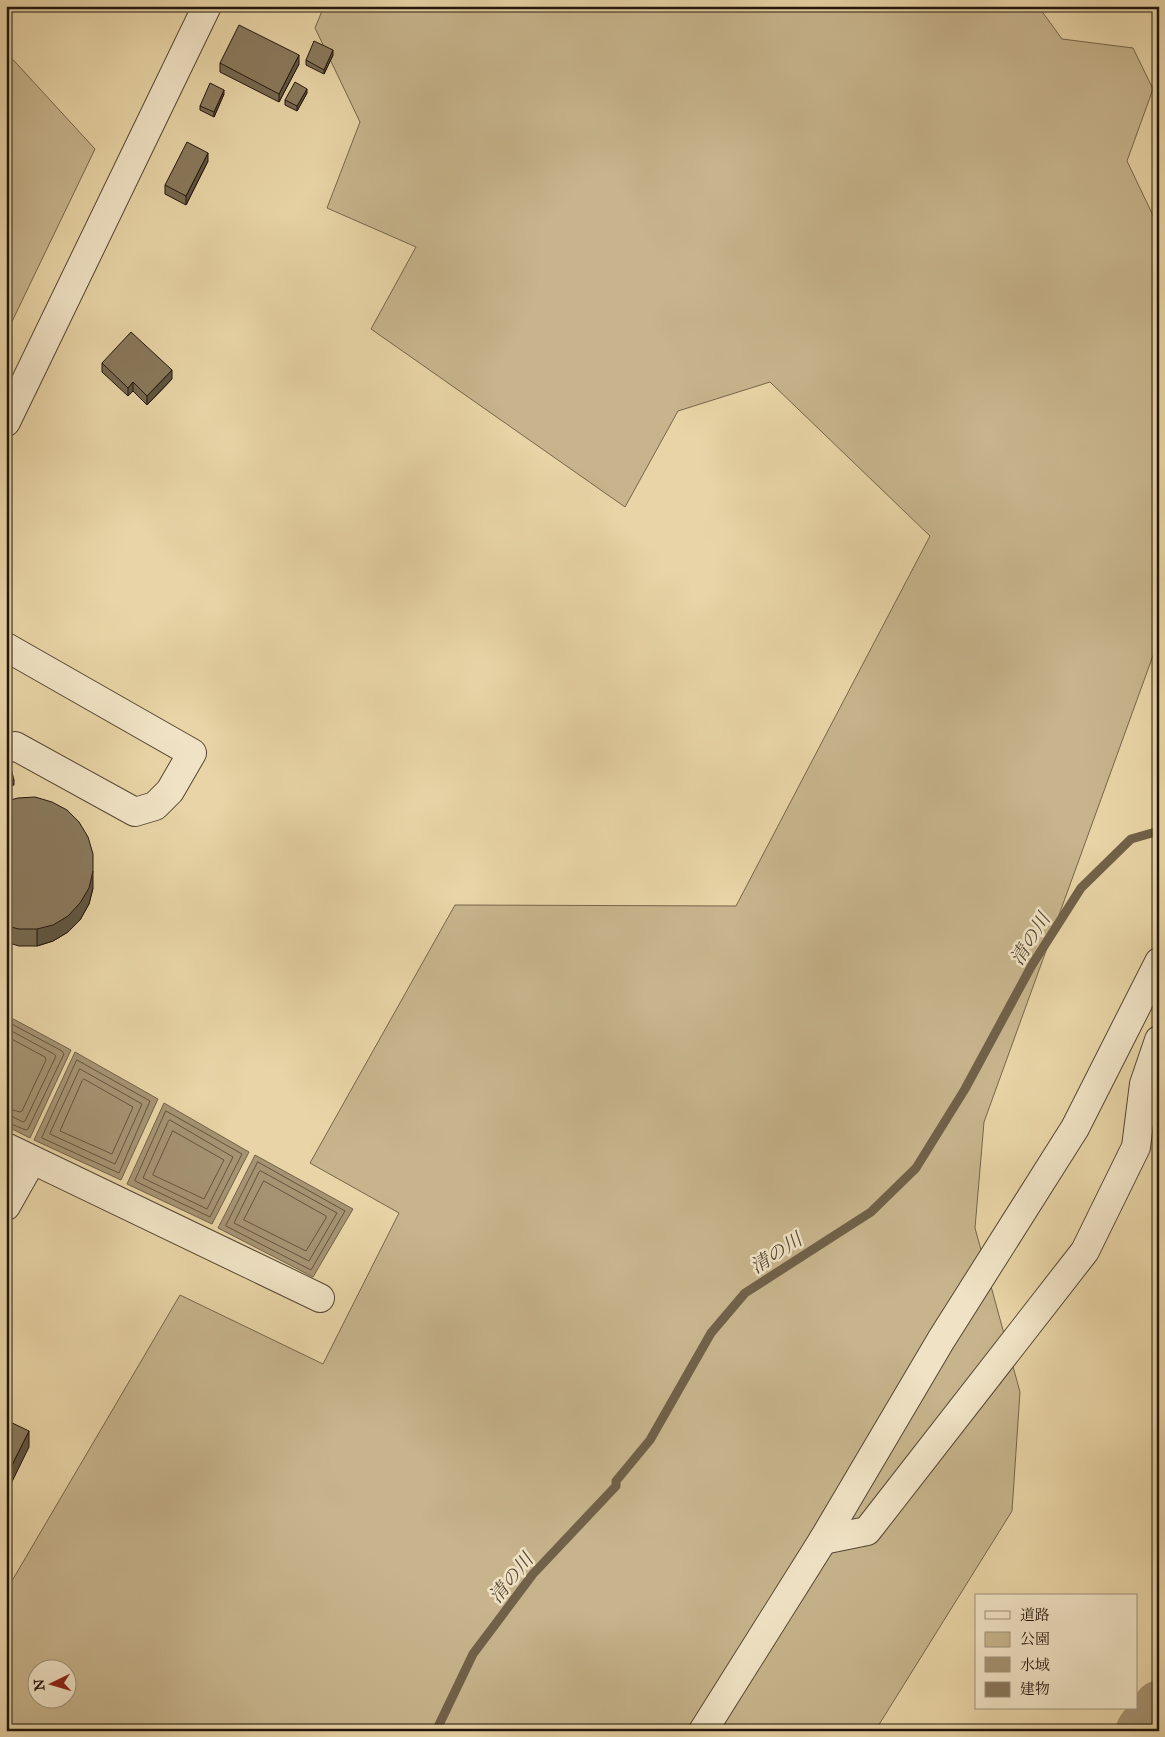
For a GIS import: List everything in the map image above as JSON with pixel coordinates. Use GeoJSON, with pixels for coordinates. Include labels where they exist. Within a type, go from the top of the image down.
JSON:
{"type":"FeatureCollection","features":[{"type":"Feature","properties":{"kind":"street"},"geometry":{"type":"LineString","coordinates":[[6,422],[207,6]]}},
{"type":"Feature","properties":{"kind":"street"},"geometry":{"type":"LineString","coordinates":[[6,647],[192,753],[170,791],[155,806],[135,812],[15,746],[6,749]]}},
{"type":"Feature","properties":{"kind":"street"},"geometry":{"type":"LineString","coordinates":[[703,1731],[822,1540],[941,1340],[1075,1128],[1158,966]]}},
{"type":"Feature","properties":{"kind":"street"},"geometry":{"type":"LineString","coordinates":[[822,1540],[867,1531],[1085,1251],[1136,1147],[1144,1084],[1159,1040]]}},
{"type":"Feature","properties":{"kind":"street"},"geometry":{"type":"LineString","coordinates":[[6,1147],[320,1298]]}},
{"type":"Feature","properties":{"kind":"street"},"geometry":{"type":"LineString","coordinates":[[6,1206],[32,1160]]}},
{"type":"Feature","properties":{"kind":"green space"},"geometry":{"type":"Polygon","coordinates":[[[324,6],[1038,6],[1062,39],[1133,48],[1153,89],[1127,161],[1159,228],[1159,639],[984,1122],[975,1228],[1020,1392],[1012,1511],[875,1731],[6,1731],[6,1591],[180,1295],[323,1364],[399,1213],[310,1163],[455,905],[736,906],[930,536],[770,382],[678,411],[625,507],[371,329],[416,247],[327,208],[360,122],[315,28],[324,6]]]}},
{"type":"Feature","properties":{"kind":"green space"},"geometry":{"type":"Polygon","coordinates":[[[6,52],[95,149],[6,334],[6,52]]]}},
{"type":"Feature","properties":{"kind":"water"},"geometry":{"type":"Polygon","coordinates":[[[6,1015],[71,1050],[30,1138],[6,1126],[6,1015]]]}},
{"type":"Feature","properties":{"kind":"water"},"geometry":{"type":"Polygon","coordinates":[[[75,1052],[158,1099],[121,1180],[34,1140],[75,1052]]]}},
{"type":"Feature","properties":{"kind":"water"},"geometry":{"type":"Polygon","coordinates":[[[164,1103],[249,1152],[212,1224],[127,1184],[164,1103]]]}},
{"type":"Feature","properties":{"kind":"water"},"geometry":{"type":"Polygon","coordinates":[[[255,1155],[353,1209],[313,1277],[218,1228],[255,1155]]]}},
{"type":"Feature","properties":{"kind":"building"},"geometry":{"type":"Polygon","coordinates":[[[239,25],[299,55],[279,94],[220,63],[239,25]]]}},
{"type":"Feature","properties":{"kind":"building"},"geometry":{"type":"Polygon","coordinates":[[[314,41],[333,50],[324,70],[306,60],[314,41]]]}},
{"type":"Feature","properties":{"kind":"building"},"geometry":{"type":"Polygon","coordinates":[[[295,82],[307,89],[297,106],[285,100],[295,82]]]}},
{"type":"Feature","properties":{"kind":"building"},"geometry":{"type":"Polygon","coordinates":[[[210,83],[224,90],[214,112],[200,106],[210,83]]]}},
{"type":"Feature","properties":{"kind":"building"},"geometry":{"type":"Polygon","coordinates":[[[187,142],[208,153],[186,196],[165,185],[187,142]]]}},
{"type":"Feature","properties":{"kind":"building"},"geometry":{"type":"Polygon","coordinates":[[[131,332],[172,370],[147,396],[133,382],[128,388],[102,363],[131,332]]]}},
{"type":"Feature","properties":{"kind":"building"},"geometry":{"type":"Polygon","coordinates":[[[6,757],[8,757],[14,780],[6,783],[6,757]]]}},
{"type":"Feature","properties":{"kind":"building"},"geometry":{"type":"Polygon","coordinates":[[[35,797],[52,802],[67,810],[79,822],[88,837],[93,854],[93,871],[89,888],[80,903],[68,916],[53,925],[37,929],[19,929],[6,926],[6,801],[35,797]]]}},
{"type":"Feature","properties":{"kind":"building"},"geometry":{"type":"Polygon","coordinates":[[[6,1420],[29,1431],[6,1477],[6,1420]]]}},
{"type":"Feature","properties":{"kind":"waterway","name":"清の川"},"geometry":{"type":"LineString","coordinates":[[436,1731],[473,1654],[533,1574],[616,1486],[616,1481],[650,1440],[711,1333],[745,1293],[871,1212],[916,1168],[965,1089],[1032,965],[1081,888],[1131,839],[1159,831]]}},
{"type":"Feature","properties":{"kind":"waterway"},"geometry":{"type":"LineString","coordinates":[[1141,1731],[1159,1706]]}}]}
